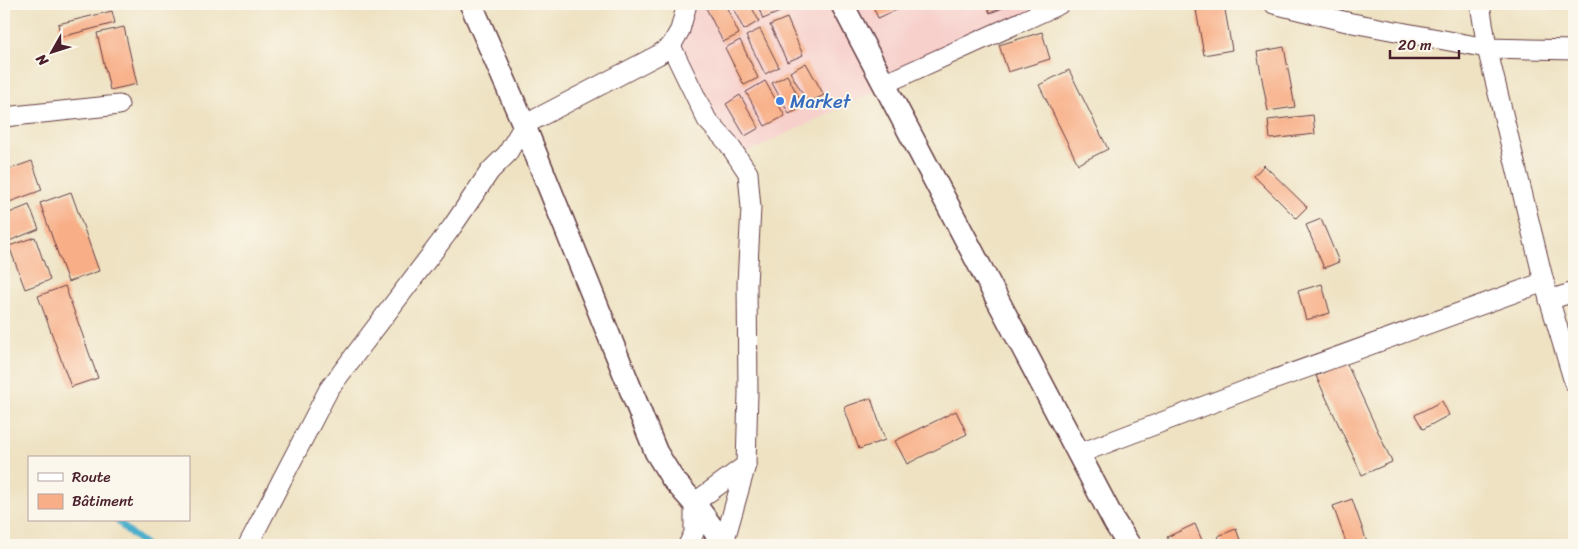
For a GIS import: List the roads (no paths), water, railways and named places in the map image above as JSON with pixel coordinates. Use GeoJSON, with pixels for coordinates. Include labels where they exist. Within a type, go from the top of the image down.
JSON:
{"type":"FeatureCollection","features":[{"type":"Feature","properties":{"kind":"street"},"geometry":{"type":"LineString","coordinates":[[472,4],[524,125],[656,452],[672,478],[724,544]]}},
{"type":"Feature","properties":{"kind":"street"},"geometry":{"type":"LineString","coordinates":[[248,545],[329,389],[452,227],[490,171],[507,154],[524,125],[658,55],[671,46],[680,30],[687,4]]}},
{"type":"Feature","properties":{"kind":"street"},"geometry":{"type":"LineString","coordinates":[[842,4],[1078,454],[1129,545]]}},
{"type":"Feature","properties":{"kind":"street"},"geometry":{"type":"LineString","coordinates":[[884,84],[1060,4]]}},
{"type":"Feature","properties":{"kind":"street"},"geometry":{"type":"LineString","coordinates":[[1274,4],[1346,22],[1487,48],[1574,50]]}},
{"type":"Feature","properties":{"kind":"street"},"geometry":{"type":"LineString","coordinates":[[1480,4],[1487,48],[1546,291],[1574,382]]}},
{"type":"Feature","properties":{"kind":"street"},"geometry":{"type":"LineString","coordinates":[[671,46],[707,120],[728,143],[748,173],[751,208],[747,284],[748,392],[746,466],[724,544]]}},
{"type":"Feature","properties":{"kind":"street"},"geometry":{"type":"LineString","coordinates":[[4,117],[119,105]]}},
{"type":"Feature","properties":{"kind":"street"},"geometry":{"type":"LineString","coordinates":[[1078,454],[1262,384],[1546,291],[1574,292]]}},
{"type":"Feature","properties":{"kind":"street"},"geometry":{"type":"LineString","coordinates":[[694,504],[746,466]]}},
{"type":"Feature","properties":{"kind":"street"},"geometry":{"type":"LineString","coordinates":[[688,545],[694,533],[694,504]]}},
{"type":"Feature","properties":{"kind":"waterway"},"geometry":{"type":"LineString","coordinates":[[120,522],[127,531],[146,545]]}},
{"type":"Feature","properties":{"kind":"place","name":"Market"},"geometry":{"type":"Point","coordinates":[780,101]}}]}
